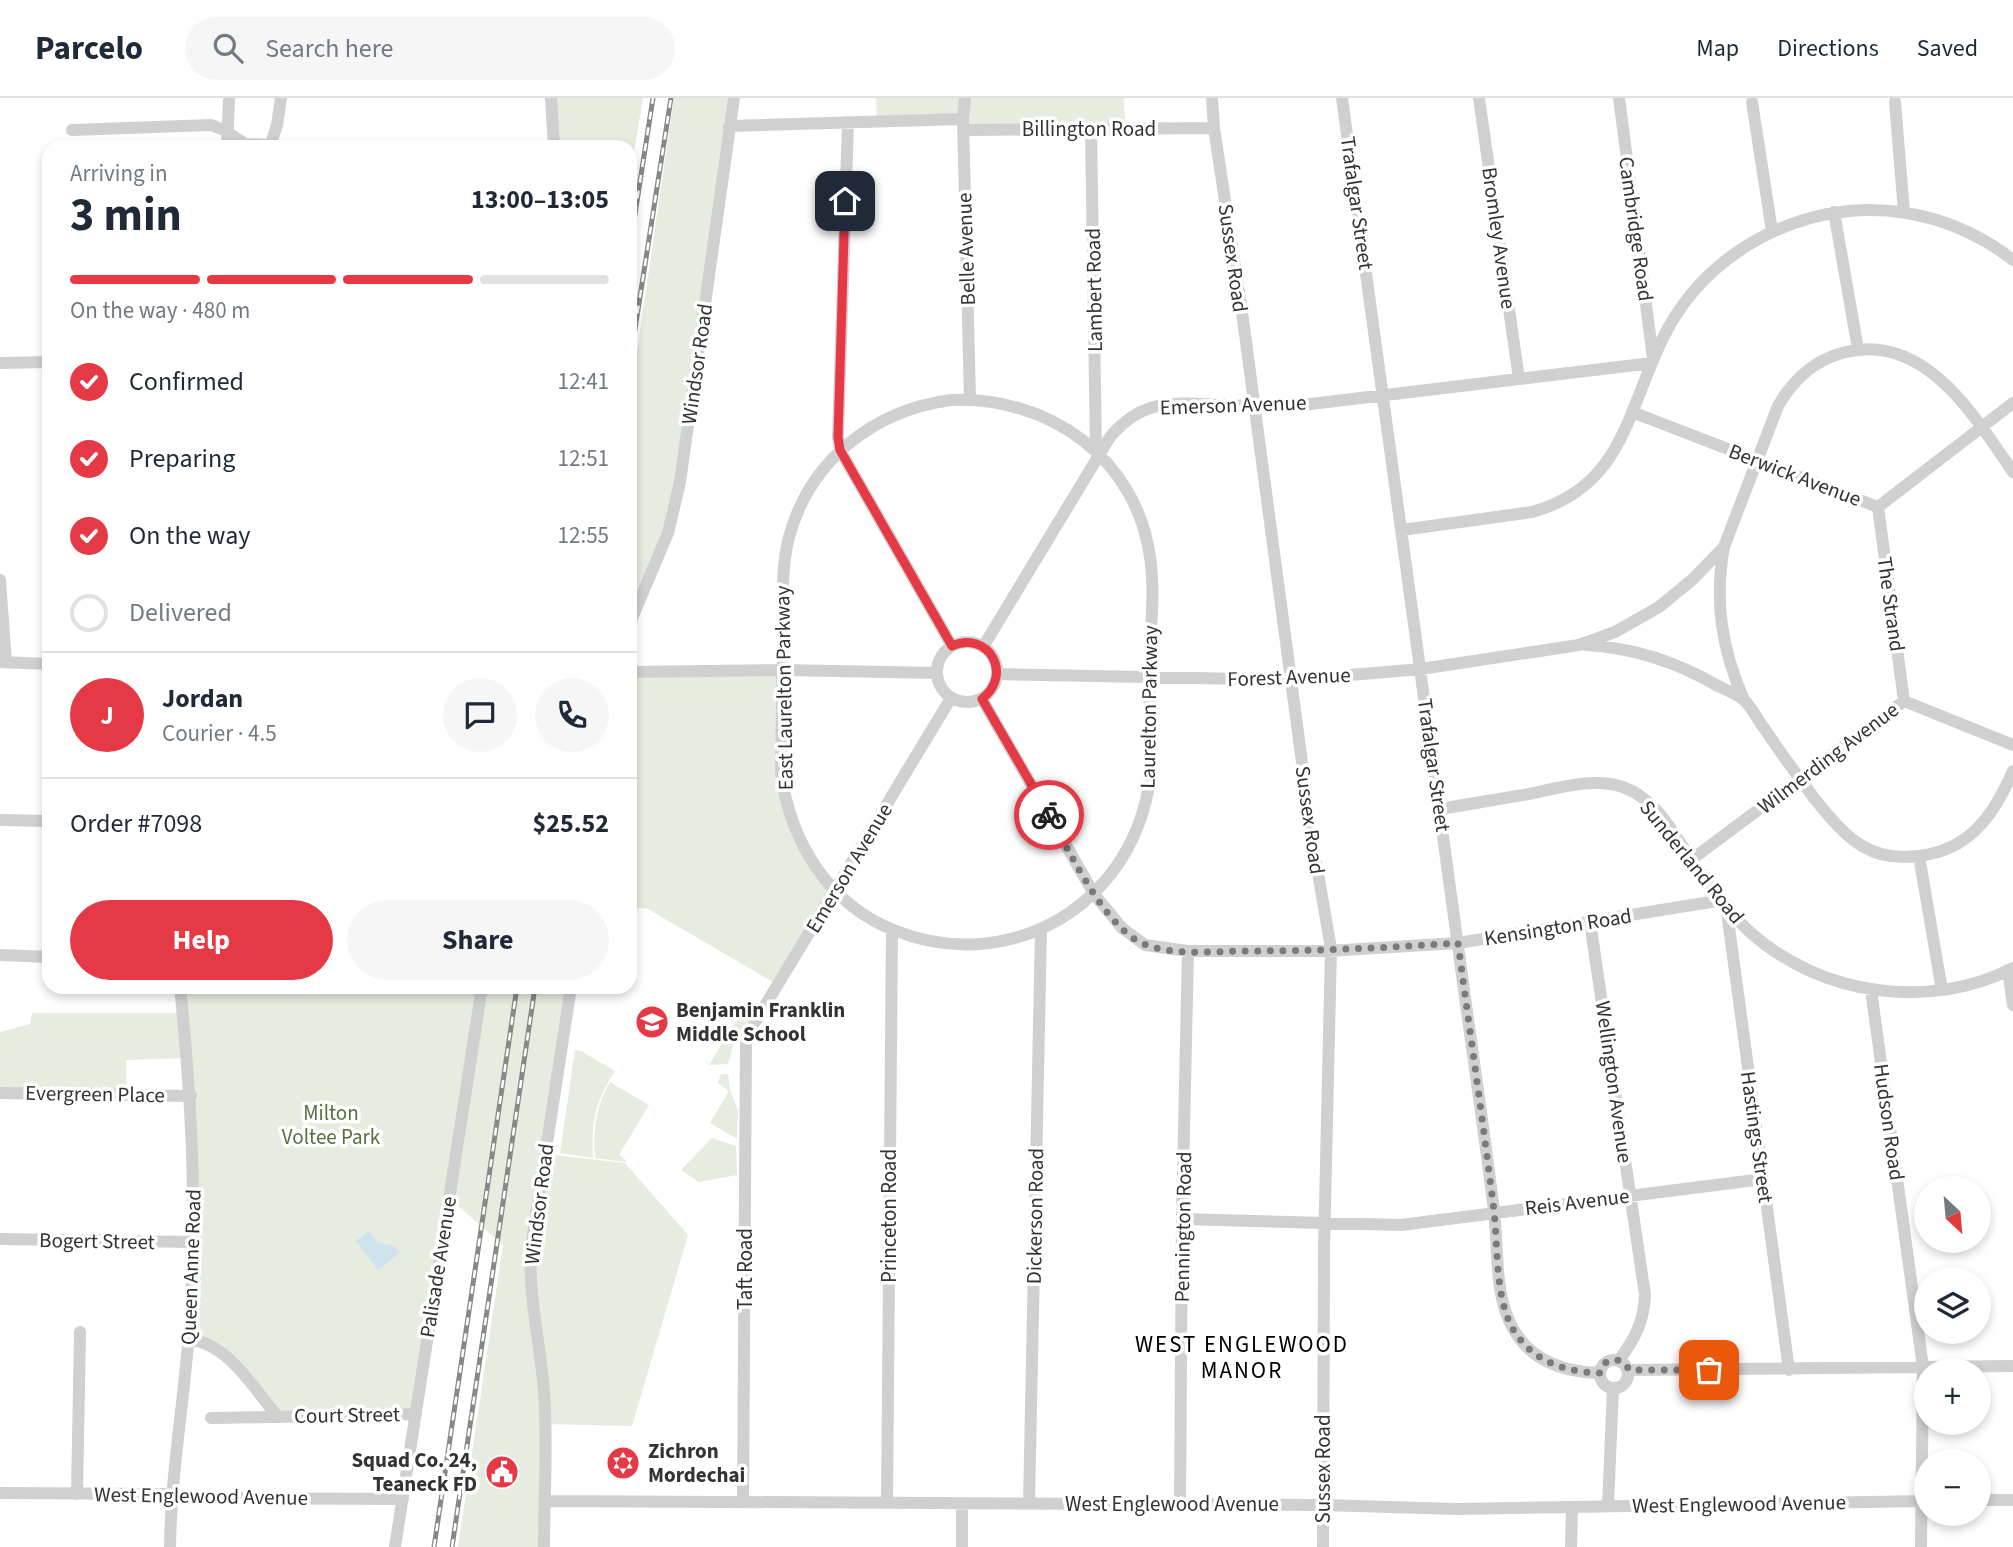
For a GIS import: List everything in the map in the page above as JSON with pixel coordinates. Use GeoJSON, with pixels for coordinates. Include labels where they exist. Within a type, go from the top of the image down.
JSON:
{"type":"FeatureCollection","features":[{"type":"Feature","properties":{"kind":"street"},"geometry":{"type":"LineString","coordinates":[[227,140],[229,98]]}},
{"type":"Feature","properties":{"kind":"street"},"geometry":{"type":"LineString","coordinates":[[272,140],[281,98]]}},
{"type":"Feature","properties":{"kind":"street"},"geometry":{"type":"LineString","coordinates":[[551,98],[554,140]]}},
{"type":"Feature","properties":{"kind":"street","name":"Windsor Road"},"geometry":{"type":"LineString","coordinates":[[637,606],[668,533],[680,482],[734,98]]}},
{"type":"Feature","properties":{"kind":"street","name":"Belle Avenue"},"geometry":{"type":"LineString","coordinates":[[965,98],[963,124],[970,399]]}},
{"type":"Feature","properties":{"kind":"street","name":"Sussex Road"},"geometry":{"type":"LineString","coordinates":[[1212,98],[1313,845],[1331,950],[1325,1223],[1323,1547]]}},
{"type":"Feature","properties":{"kind":"street","name":"Trafalgar Street"},"geometry":{"type":"LineString","coordinates":[[1342,98],[1458,943],[1503,1301],[1512,1328],[1521,1341],[1543,1360],[1568,1371],[1600,1373]]}},
{"type":"Feature","properties":{"kind":"street","name":"Bromley Avenue"},"geometry":{"type":"LineString","coordinates":[[1479,98],[1519,379]]}},
{"type":"Feature","properties":{"kind":"street","name":"Cambridge Road"},"geometry":{"type":"LineString","coordinates":[[1619,98],[1653,361]]}},
{"type":"Feature","properties":{"kind":"street"},"geometry":{"type":"LineString","coordinates":[[1752,102],[1772,231]]}},
{"type":"Feature","properties":{"kind":"street"},"geometry":{"type":"LineString","coordinates":[[1895,102],[1904,212]]}},
{"type":"Feature","properties":{"kind":"street"},"geometry":{"type":"LineString","coordinates":[[848,122],[839,443],[952,646]]}},
{"type":"Feature","properties":{"kind":"street","name":"Billington Road"},"geometry":{"type":"LineString","coordinates":[[729,126],[848,122],[1091,129],[1214,128]]}},
{"type":"Feature","properties":{"kind":"street"},"geometry":{"type":"LineString","coordinates":[[72,130],[211,125],[239,140]]}},
{"type":"Feature","properties":{"kind":"street","name":"Lambert Road"},"geometry":{"type":"LineString","coordinates":[[1091,129],[1098,453]]}},
{"type":"Feature","properties":{"kind":"street"},"geometry":{"type":"LineString","coordinates":[[1402,530],[1532,512],[1564,501],[1586,486],[1606,466],[1616,448],[1676,315],[1706,278],[1743,247],[1772,231],[1793,222],[1834,212],[1872,209],[1904,212],[1962,229],[2013,260]]}},
{"type":"Feature","properties":{"kind":"street"},"geometry":{"type":"LineString","coordinates":[[1834,212],[1858,349]]}},
{"type":"Feature","properties":{"kind":"street"},"geometry":{"type":"LineString","coordinates":[[2013,472],[1982,427],[1936,375],[1923,365],[1893,352],[1858,349],[1832,356],[1817,363],[1795,382],[1778,405],[1724,547],[1718,590],[1720,623],[1727,655],[1744,700],[1800,779],[1849,839],[1878,854],[1892,857],[1919,856],[1951,847],[1978,828],[2000,802],[2013,771]]}},
{"type":"Feature","properties":{"kind":"street","name":"Emerson Avenue"},"geometry":{"type":"LineString","coordinates":[[983,647],[1098,453],[1131,416],[1156,405],[1179,402],[1254,407],[1294,406],[1653,361]]}},
{"type":"Feature","properties":{"kind":"street"},"geometry":{"type":"LineString","coordinates":[[0,363],[42,362]]}},
{"type":"Feature","properties":{"kind":"street","name":"East Laurelton Parkway"},"geometry":{"type":"LineString","coordinates":[[970,399],[932,402],[892,415],[839,443],[804,498],[789,537],[783,574],[781,772],[784,795],[795,832],[805,852],[835,891],[854,908],[891,930],[930,942],[973,945],[1018,938],[1041,930]]}},
{"type":"Feature","properties":{"kind":"street","name":"Laurelton Parkway"},"geometry":{"type":"LineString","coordinates":[[970,399],[1004,403],[1044,416],[1064,426],[1098,453],[1130,495],[1145,534],[1152,579],[1150,780],[1147,798],[1133,841],[1122,860],[1094,894],[1069,914],[1041,930]]}},
{"type":"Feature","properties":{"kind":"street","name":"Berwick Avenue"},"geometry":{"type":"LineString","coordinates":[[1632,412],[1878,507],[2013,403]]}},
{"type":"Feature","properties":{"kind":"street","name":"The Strand"},"geometry":{"type":"LineString","coordinates":[[1878,507],[1904,701]]}},
{"type":"Feature","properties":{"kind":"street"},"geometry":{"type":"LineString","coordinates":[[1579,645],[1615,632],[1659,607],[1693,579],[1724,547]]}},
{"type":"Feature","properties":{"kind":"street"},"geometry":{"type":"LineString","coordinates":[[0,580],[3,662],[42,664]]}},
{"type":"Feature","properties":{"kind":"street"},"geometry":{"type":"LineString","coordinates":[[966,642],[983,647],[993,657],[997,674],[994,686],[982,699],[967,703],[951,698],[942,690],[937,673],[941,657],[952,646],[966,642]]}},
{"type":"Feature","properties":{"kind":"street"},"geometry":{"type":"LineString","coordinates":[[1579,645],[1625,649],[1666,661],[1696,673],[1744,700]]}},
{"type":"Feature","properties":{"kind":"street","name":"Forest Avenue"},"geometry":{"type":"LineString","coordinates":[[997,674],[1291,680],[1421,669],[1579,645]]}},
{"type":"Feature","properties":{"kind":"street"},"geometry":{"type":"LineString","coordinates":[[637,672],[782,670],[937,673]]}},
{"type":"Feature","properties":{"kind":"street","name":"Emerson Avenue"},"geometry":{"type":"LineString","coordinates":[[746,1037],[951,698]]}},
{"type":"Feature","properties":{"kind":"street","name":"Kensington Road"},"geometry":{"type":"LineString","coordinates":[[982,699],[1094,894],[1122,929],[1145,945],[1188,951],[1331,950],[1458,943],[1724,902]]}},
{"type":"Feature","properties":{"kind":"street","name":"Wilmerding Avenue"},"geometry":{"type":"LineString","coordinates":[[1691,860],[1904,701],[2013,745]]}},
{"type":"Feature","properties":{"kind":"street","name":"Sunderland Road"},"geometry":{"type":"LineString","coordinates":[[1440,809],[1582,784],[1609,784],[1624,788],[1649,803],[1748,931],[1785,958],[1826,978],[1871,989],[1916,992],[1942,990],[1982,981],[2011,969]]}},
{"type":"Feature","properties":{"kind":"street"},"geometry":{"type":"LineString","coordinates":[[0,820],[42,821]]}},
{"type":"Feature","properties":{"kind":"street"},"geometry":{"type":"LineString","coordinates":[[1919,856],[1942,990]]}},
{"type":"Feature","properties":{"kind":"street","name":"Hastings Street"},"geometry":{"type":"LineString","coordinates":[[1724,902],[1788,1370]]}},
{"type":"Feature","properties":{"kind":"street","name":"Wellington Avenue"},"geometry":{"type":"LineString","coordinates":[[1591,922],[1645,1295],[1636,1336],[1619,1360]]}},
{"type":"Feature","properties":{"kind":"street","name":"Princeton Road"},"geometry":{"type":"LineString","coordinates":[[887,1502],[891,930]]}},
{"type":"Feature","properties":{"kind":"street","name":"Dickerson Road"},"geometry":{"type":"LineString","coordinates":[[1029,1503],[1041,930]]}},
{"type":"Feature","properties":{"kind":"street","name":"Pennington Road"},"geometry":{"type":"LineString","coordinates":[[1180,1504],[1182,1219],[1188,951]]}},
{"type":"Feature","properties":{"kind":"street"},"geometry":{"type":"LineString","coordinates":[[0,956],[42,957]]}},
{"type":"Feature","properties":{"kind":"street"},"geometry":{"type":"LineString","coordinates":[[2011,969],[2013,1005]]}},
{"type":"Feature","properties":{"kind":"street","name":"Hudson Road"},"geometry":{"type":"LineString","coordinates":[[1871,989],[1922,1358]]}},
{"type":"Feature","properties":{"kind":"street","name":"Queen Anne Road"},"geometry":{"type":"LineString","coordinates":[[170,1547],[171,1494],[189,1339],[194,1242],[191,1096],[181,994]]}},
{"type":"Feature","properties":{"kind":"street","name":"Palisade Avenue"},"geometry":{"type":"LineString","coordinates":[[395,1547],[481,994]]}},
{"type":"Feature","properties":{"kind":"street","name":"Windsor Road"},"geometry":{"type":"LineString","coordinates":[[544,1547],[544,1391],[531,1292],[531,1258],[570,994]]}},
{"type":"Feature","properties":{"kind":"street","name":"Taft Road"},"geometry":{"type":"LineString","coordinates":[[743,1502],[746,1037]]}},
{"type":"Feature","properties":{"kind":"street","name":"Evergreen Place"},"geometry":{"type":"LineString","coordinates":[[0,1093],[191,1096]]}},
{"type":"Feature","properties":{"kind":"street","name":"Reis Avenue"},"geometry":{"type":"LineString","coordinates":[[1182,1219],[1401,1225],[1763,1178]]}},
{"type":"Feature","properties":{"kind":"street","name":"Bogert Street"},"geometry":{"type":"LineString","coordinates":[[0,1239],[194,1242]]}},
{"type":"Feature","properties":{"kind":"street"},"geometry":{"type":"LineString","coordinates":[[77,1494],[80,1332]]}},
{"type":"Feature","properties":{"kind":"street","name":"Court Street"},"geometry":{"type":"LineString","coordinates":[[189,1339],[201,1341],[220,1351],[278,1417]]}},
{"type":"Feature","properties":{"kind":"street"},"geometry":{"type":"LineString","coordinates":[[1629,1370],[1625,1383],[1613,1388],[1604,1384],[1600,1373],[1605,1363],[1619,1360],[1629,1370],[1914,1367]]}},
{"type":"Feature","properties":{"kind":"street"},"geometry":{"type":"LineString","coordinates":[[1991,1366],[2013,1366]]}},
{"type":"Feature","properties":{"kind":"street"},"geometry":{"type":"LineString","coordinates":[[1608,1506],[1613,1388]]}},
{"type":"Feature","properties":{"kind":"street","name":"Court Street"},"geometry":{"type":"LineString","coordinates":[[211,1418],[416,1414]]}},
{"type":"Feature","properties":{"kind":"street","name":"West Englewood Avenue"},"geometry":{"type":"LineString","coordinates":[[0,1493],[403,1499]]}},
{"type":"Feature","properties":{"kind":"street"},"geometry":{"type":"LineString","coordinates":[[1991,1500],[2013,1500]]}},
{"type":"Feature","properties":{"kind":"street","name":"West Englewood Avenue"},"geometry":{"type":"LineString","coordinates":[[544,1501],[1323,1505],[1456,1509],[1914,1501]]}},
{"type":"Feature","properties":{"kind":"street"},"geometry":{"type":"LineString","coordinates":[[962,1503],[962,1547]]}},
{"type":"Feature","properties":{"kind":"street"},"geometry":{"type":"LineString","coordinates":[[1572,1507],[1572,1547]]}},
{"type":"Feature","properties":{"kind":"street","name":"Hudson Road"},"geometry":{"type":"LineString","coordinates":[[1921,1547],[1922,1526]]}},
{"type":"Feature","properties":{"kind":"green space"},"geometry":{"type":"Polygon","coordinates":[[[551,98],[643,98],[636,140],[554,140],[551,98]]]}},
{"type":"Feature","properties":{"kind":"green space"},"geometry":{"type":"Polygon","coordinates":[[[674,98],[734,98],[680,482],[637,603],[637,352],[674,98]]]}},
{"type":"Feature","properties":{"kind":"green space"},"geometry":{"type":"Polygon","coordinates":[[[876,98],[1124,98],[1125,129],[963,130],[963,119],[877,121],[876,98]]]}},
{"type":"Feature","properties":{"kind":"green space"},"geometry":{"type":"Polygon","coordinates":[[[782,670],[789,814],[835,891],[778,985],[648,909],[637,908],[637,672],[782,670]]]}},
{"type":"Feature","properties":{"kind":"green space","name":"Milton Voltee Park"},"geometry":{"type":"Polygon","coordinates":[[[181,994],[570,994],[545,1154],[625,1163],[688,1235],[632,1426],[545,1424],[544,1547],[458,1547],[503,1245],[450,1199],[416,1414],[278,1417],[228,1359],[189,1339],[187,1058],[126,1060],[127,1095],[0,1093],[0,1032],[30,1024],[32,1013],[182,1013],[181,994]]]}},
{"type":"Feature","properties":{"kind":"green space"},"geometry":{"type":"Polygon","coordinates":[[[748,1001],[757,1005],[734,1043],[728,1064],[709,1065],[748,1001]]]}},
{"type":"Feature","properties":{"kind":"green space"},"geometry":{"type":"Polygon","coordinates":[[[575,1050],[615,1071],[596,1112],[593,1158],[560,1153],[575,1050]]]}},
{"type":"Feature","properties":{"kind":"green space"},"geometry":{"type":"Polygon","coordinates":[[[721,1074],[728,1074],[730,1090],[738,1111],[737,1139],[710,1123],[729,1091],[718,1083],[721,1074]]]}},
{"type":"Feature","properties":{"kind":"green space"},"geometry":{"type":"Polygon","coordinates":[[[610,1082],[649,1105],[619,1155],[627,1161],[625,1162],[595,1158],[596,1118],[601,1099],[610,1082]]]}},
{"type":"Feature","properties":{"kind":"green space"},"geometry":{"type":"Polygon","coordinates":[[[712,1138],[736,1146],[737,1175],[699,1182],[681,1170],[712,1138]]]}},
{"type":"Feature","properties":{"kind":"water"},"geometry":{"type":"Polygon","coordinates":[[[369,1231],[378,1243],[395,1246],[400,1253],[378,1270],[356,1241],[369,1231]]]}},
{"type":"Feature","properties":{"kind":"railway"},"geometry":{"type":"LineString","coordinates":[[637,201],[653,98]]}},
{"type":"Feature","properties":{"kind":"railway"},"geometry":{"type":"LineString","coordinates":[[637,316],[671,98]]}},
{"type":"Feature","properties":{"kind":"railway"},"geometry":{"type":"LineString","coordinates":[[434,1547],[516,994]]}},
{"type":"Feature","properties":{"kind":"railway"},"geometry":{"type":"LineString","coordinates":[[452,1547],[534,994]]}},
{"type":"Feature","properties":{"kind":"way so far"},"geometry":{"type":"LineString","coordinates":[[1049,815],[1094,894],[1122,929],[1145,945],[1188,951],[1328,951],[1458,943],[1503,1301],[1512,1328],[1532,1352],[1568,1371],[1600,1373],[1605,1363],[1614,1359],[1623,1362],[1629,1370],[1709,1370]]}},
{"type":"Feature","properties":{"kind":"place","name":"Benjamin Franklin Middle School"},"geometry":{"type":"Point","coordinates":[652,1022]}},
{"type":"Feature","properties":{"kind":"place","name":"Zichron Mordechai"},"geometry":{"type":"Point","coordinates":[623,1463]}},
{"type":"Feature","properties":{"kind":"place","name":"Squad Co. 24, Teaneck FD"},"geometry":{"type":"Point","coordinates":[502,1472]}},
{"type":"Feature","properties":{"kind":"district","name":"WEST ENGLEWOOD MANOR"},"geometry":{"type":"Point","coordinates":[1242,1357]}},
{"type":"Feature","properties":{"kind":"route"},"geometry":{"type":"LineString","coordinates":[[845,201],[838,437],[840,450],[952,646],[966,642],[975,643],[993,657],[997,677],[989,694],[982,699],[1049,815]]}}]}
